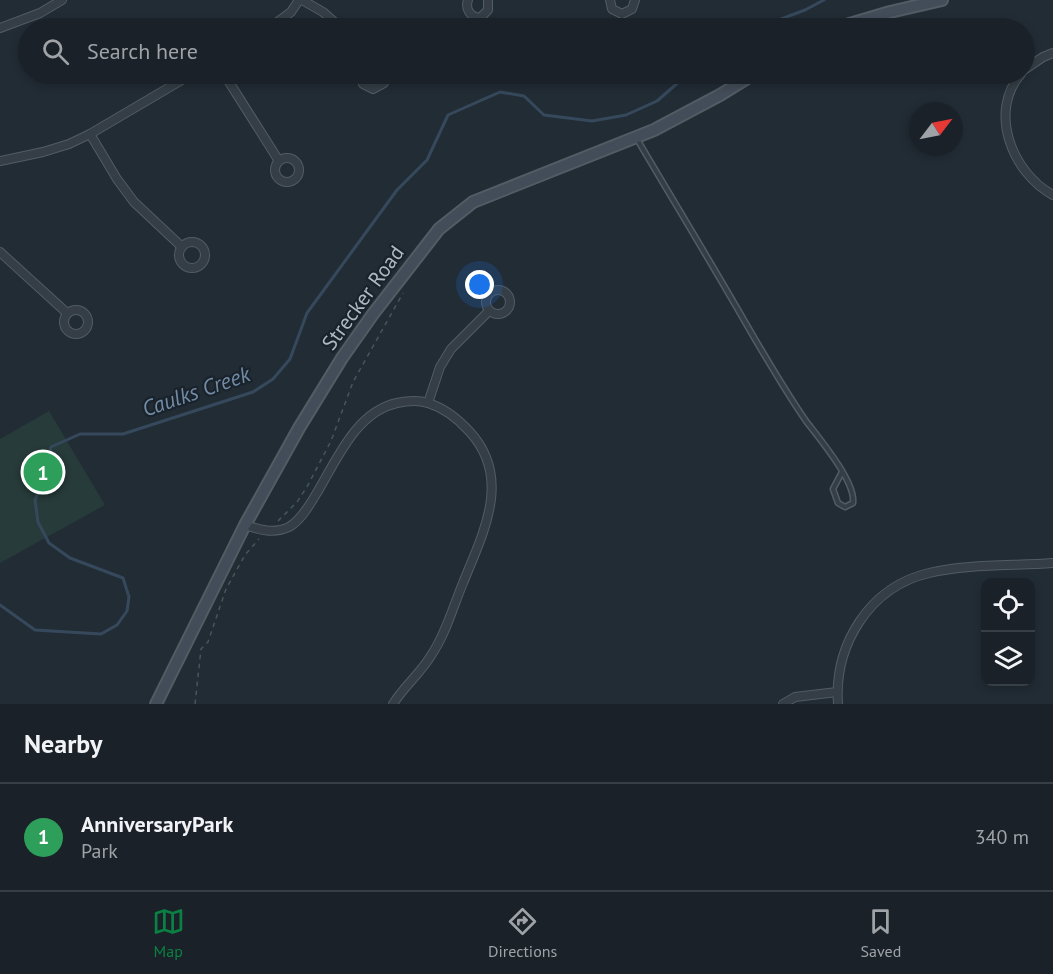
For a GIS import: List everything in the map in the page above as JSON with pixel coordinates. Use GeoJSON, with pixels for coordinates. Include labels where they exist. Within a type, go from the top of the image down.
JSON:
{"type":"FeatureCollection","features":[{"type":"Feature","properties":{"kind":"street"},"geometry":{"type":"LineString","coordinates":[[27,18],[62,0]]}},
{"type":"Feature","properties":{"kind":"street"},"geometry":{"type":"LineString","coordinates":[[283,18],[291,12],[300,0],[330,18]]}},
{"type":"Feature","properties":{"kind":"street"},"geometry":{"type":"LineString","coordinates":[[468,0],[466,4],[468,11],[477,18],[488,10],[488,0]]}},
{"type":"Feature","properties":{"kind":"street"},"geometry":{"type":"LineString","coordinates":[[610,0],[612,9],[622,14],[632,9],[634,0]]}},
{"type":"Feature","properties":{"kind":"street"},"geometry":{"type":"LineString","coordinates":[[870,18],[942,0]]}},
{"type":"Feature","properties":{"kind":"street"},"geometry":{"type":"LineString","coordinates":[[0,28],[18,21]]}},
{"type":"Feature","properties":{"kind":"street"},"geometry":{"type":"LineString","coordinates":[[1035,62],[1053,53]]}},
{"type":"Feature","properties":{"kind":"street"},"geometry":{"type":"LineString","coordinates":[[0,161],[51,150],[90,134],[175,84]]}},
{"type":"Feature","properties":{"kind":"street"},"geometry":{"type":"LineString","coordinates":[[230,84],[279,161]]}},
{"type":"Feature","properties":{"kind":"street"},"geometry":{"type":"LineString","coordinates":[[363,84],[374,89],[382,84]]}},
{"type":"Feature","properties":{"kind":"street","name":"Strecker Road"},"geometry":{"type":"LineString","coordinates":[[156,704],[245,525],[299,428],[342,358],[401,275],[439,229],[472,202],[636,138],[738,84]]}},
{"type":"Feature","properties":{"kind":"street"},"geometry":{"type":"LineString","coordinates":[[1015,84],[1009,93],[1005,108],[1006,131],[1027,174],[1053,195]]}},
{"type":"Feature","properties":{"kind":"street"},"geometry":{"type":"LineString","coordinates":[[90,134],[134,202],[182,247]]}},
{"type":"Feature","properties":{"kind":"street"},"geometry":{"type":"LineString","coordinates":[[0,252],[68,313]]}},
{"type":"Feature","properties":{"kind":"street"},"geometry":{"type":"LineString","coordinates":[[428,403],[440,367],[451,349],[489,311]]}},
{"type":"Feature","properties":{"kind":"street"},"geometry":{"type":"LineString","coordinates":[[245,525],[268,531],[290,526],[302,515],[354,431],[367,417],[386,405],[404,402],[428,403],[446,411],[461,422],[475,437],[484,452],[492,485],[490,507],[484,530],[440,640],[432,655],[393,704]]}},
{"type":"Feature","properties":{"kind":"street"},"geometry":{"type":"LineString","coordinates":[[838,704],[840,665],[851,633],[876,601],[902,583],[929,573],[953,569],[1052,563]]}},
{"type":"Feature","properties":{"kind":"street"},"geometry":{"type":"LineString","coordinates":[[783,704],[795,697],[837,692]]}},
{"type":"Feature","properties":{"kind":"lane"},"geometry":{"type":"LineString","coordinates":[[636,138],[768,361],[842,472],[854,498],[853,503],[845,507],[837,503],[833,489],[842,472]]}},
{"type":"Feature","properties":{"kind":"path"},"geometry":{"type":"LineString","coordinates":[[195,704],[201,649],[208,642],[226,589],[245,555],[297,502],[317,468],[331,441],[353,382],[403,293],[401,275]]}},
{"type":"Feature","properties":{"kind":"green space"},"geometry":{"type":"Polygon","coordinates":[[[49,411],[105,505],[0,563],[0,439],[49,411]]]}},
{"type":"Feature","properties":{"kind":"waterway","name":"Caulks Creek"},"geometry":{"type":"LineString","coordinates":[[784,18],[824,0]]}},
{"type":"Feature","properties":{"kind":"waterway","name":"Caulks Creek"},"geometry":{"type":"LineString","coordinates":[[0,605],[35,630],[101,634],[117,625],[127,611],[129,597],[123,578],[70,558],[49,543],[38,522],[35,500],[51,447],[80,434],[123,434],[253,392],[273,379],[290,359],[307,313],[397,190],[427,160],[448,115],[500,92],[524,96],[544,115],[592,121],[626,115],[657,101],[677,84]]}},
{"type":"Feature","properties":{"kind":"place","name":"AnniversaryPark"},"geometry":{"type":"Point","coordinates":[43,472]}}]}
